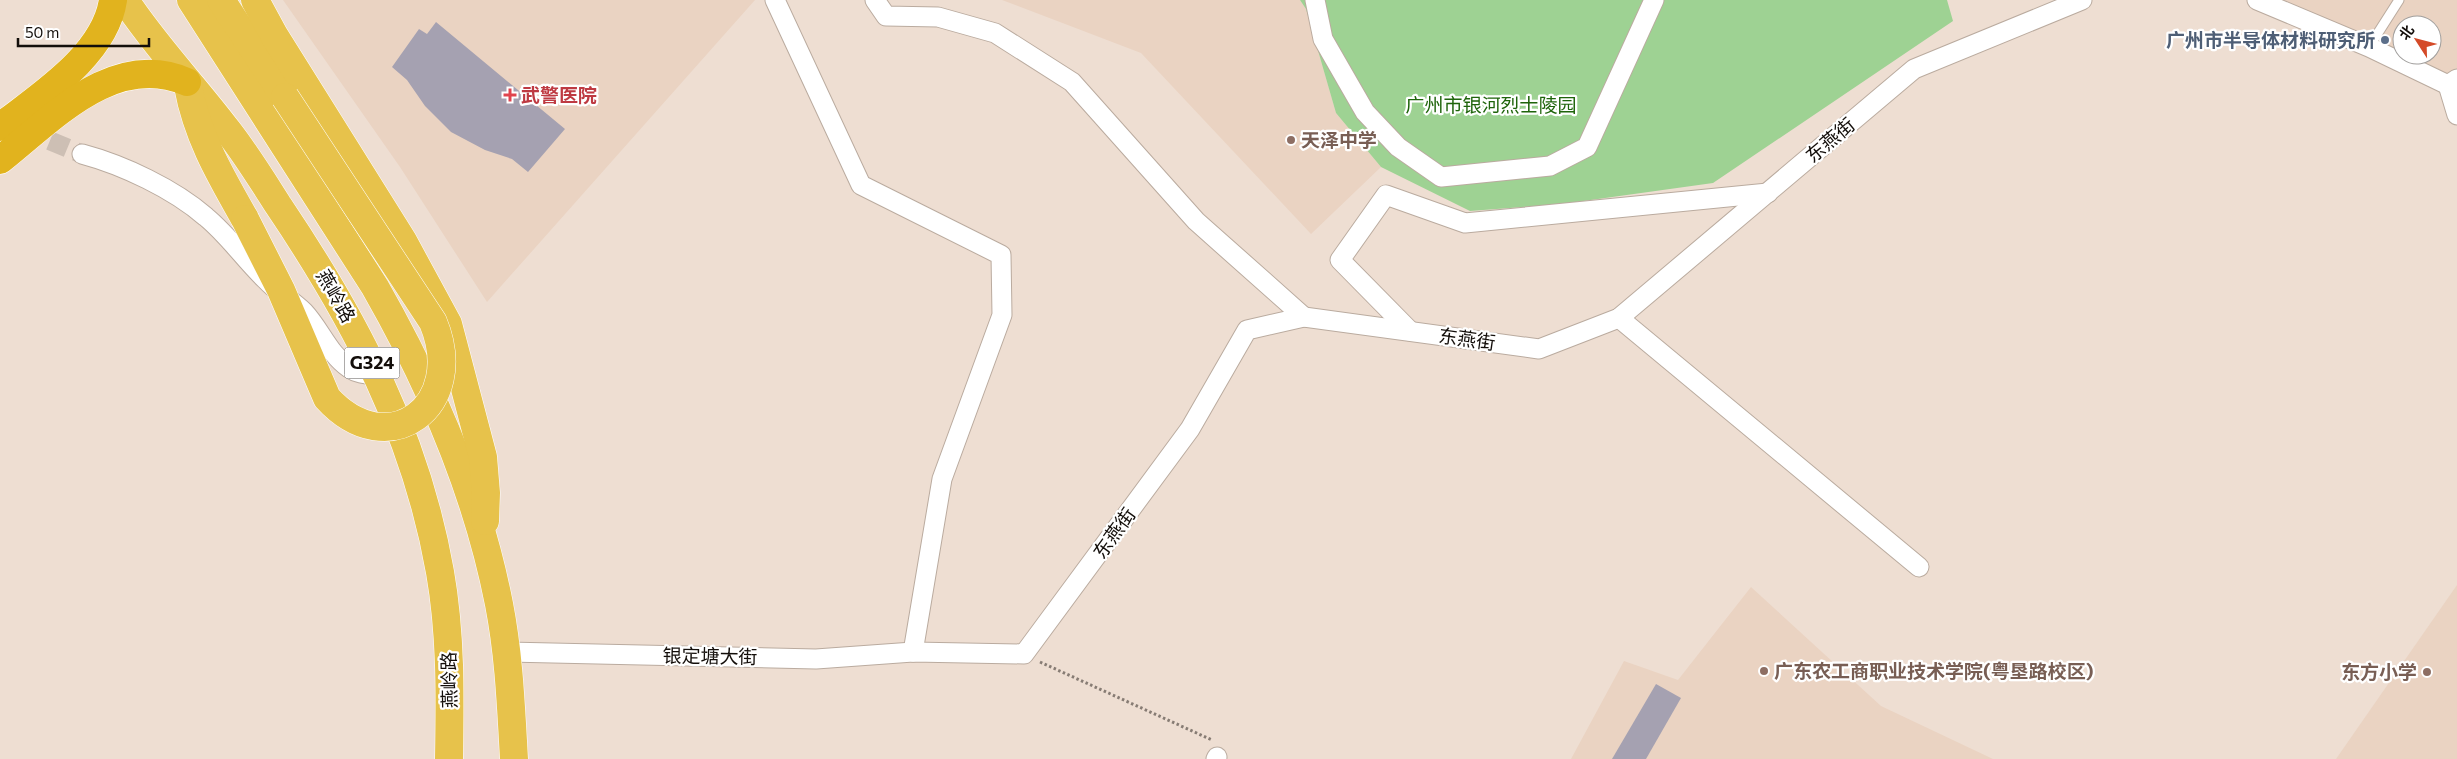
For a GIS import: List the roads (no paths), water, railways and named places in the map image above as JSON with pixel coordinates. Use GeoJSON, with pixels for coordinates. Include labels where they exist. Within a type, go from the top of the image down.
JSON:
{"type":"FeatureCollection","features":[{"type":"Feature","properties":{"kind":"highway"},"geometry":{"type":"LineString","coordinates":[[0,127],[76,66],[107,23],[113,0]]}},
{"type":"Feature","properties":{"kind":"highway","name":"燕岭路"},"geometry":{"type":"LineString","coordinates":[[125,0],[144,29],[228,130],[310,253],[343,308],[389,398],[422,496],[440,571],[450,660],[449,759]]}},
{"type":"Feature","properties":{"kind":"highway","name":"燕岭路"},"geometry":{"type":"LineString","coordinates":[[191,0],[375,287],[396,325],[447,430],[484,542],[499,604],[506,652],[514,759]]}},
{"type":"Feature","properties":{"kind":"highway"},"geometry":{"type":"LineString","coordinates":[[0,160],[82,95],[98,86],[118,78],[154,74],[174,76],[187,82],[193,116],[221,176],[245,219],[297,324],[327,398],[339,411],[354,421],[370,426],[404,423],[429,406],[437,393],[442,375],[440,340],[433,322],[221,0]]}},
{"type":"Feature","properties":{"kind":"highway"},"geometry":{"type":"LineString","coordinates":[[255,1],[279,43],[404,241],[448,324],[483,457],[486,493],[484,542]]}},
{"type":"Feature","properties":{"kind":"street"},"geometry":{"type":"LineString","coordinates":[[775,0],[860,185],[1001,254],[1002,315],[942,479],[913,652]]}},
{"type":"Feature","properties":{"kind":"street"},"geometry":{"type":"LineString","coordinates":[[875,0],[886,16],[938,17],[995,33],[1072,82],[1196,221],[1304,317]]}},
{"type":"Feature","properties":{"kind":"street"},"geometry":{"type":"LineString","coordinates":[[1315,0],[1323,39],[1366,112],[1398,147],[1441,177],[1550,166],[1587,147],[1654,0]]}},
{"type":"Feature","properties":{"kind":"street","name":"东燕街"},"geometry":{"type":"LineString","coordinates":[[913,652],[1024,654],[1190,429],[1247,330],[1304,317],[1539,348],[1619,318],[1914,69],[2082,0]]}},
{"type":"Feature","properties":{"kind":"street"},"geometry":{"type":"LineString","coordinates":[[2257,0],[2453,82],[2457,115]]}},
{"type":"Feature","properties":{"kind":"street"},"geometry":{"type":"LineString","coordinates":[[82,154],[101,159],[172,193],[206,216],[238,248],[267,282],[304,312],[332,351],[347,367],[357,373],[377,375]]}},
{"type":"Feature","properties":{"kind":"street"},"geometry":{"type":"LineString","coordinates":[[1410,332],[1340,260],[1386,195],[1466,223],[1768,194]]}},
{"type":"Feature","properties":{"kind":"street"},"geometry":{"type":"LineString","coordinates":[[1619,318],[1919,567]]}},
{"type":"Feature","properties":{"kind":"street","name":"银定塘大街"},"geometry":{"type":"LineString","coordinates":[[506,652],[816,659],[913,652]]}},
{"type":"Feature","properties":{"kind":"lane"},"geometry":{"type":"LineString","coordinates":[[2368,47],[2399,0]]}},
{"type":"Feature","properties":{"kind":"tunnel"},"geometry":{"type":"LineString","coordinates":[[24,130],[82,154]]}},
{"type":"Feature","properties":{"kind":"place","name":"广州市半导体材料研究所"},"geometry":{"type":"Point","coordinates":[2385,40]}},
{"type":"Feature","properties":{"kind":"place","name":"武警医院"},"geometry":{"type":"Point","coordinates":[510,95]}},
{"type":"Feature","properties":{"kind":"place","name":"天泽中学"},"geometry":{"type":"Point","coordinates":[1291,140]}},
{"type":"Feature","properties":{"kind":"place","name":"广东农工商职业技术学院(粤垦路校区)"},"geometry":{"type":"Point","coordinates":[1764,671]}},
{"type":"Feature","properties":{"kind":"place","name":"东方小学"},"geometry":{"type":"Point","coordinates":[2427,672]}},
{"type":"Feature","properties":{"kind":"park label","name":"广州市银河烈士陵园"},"geometry":{"type":"Point","coordinates":[1491,105]}}]}
